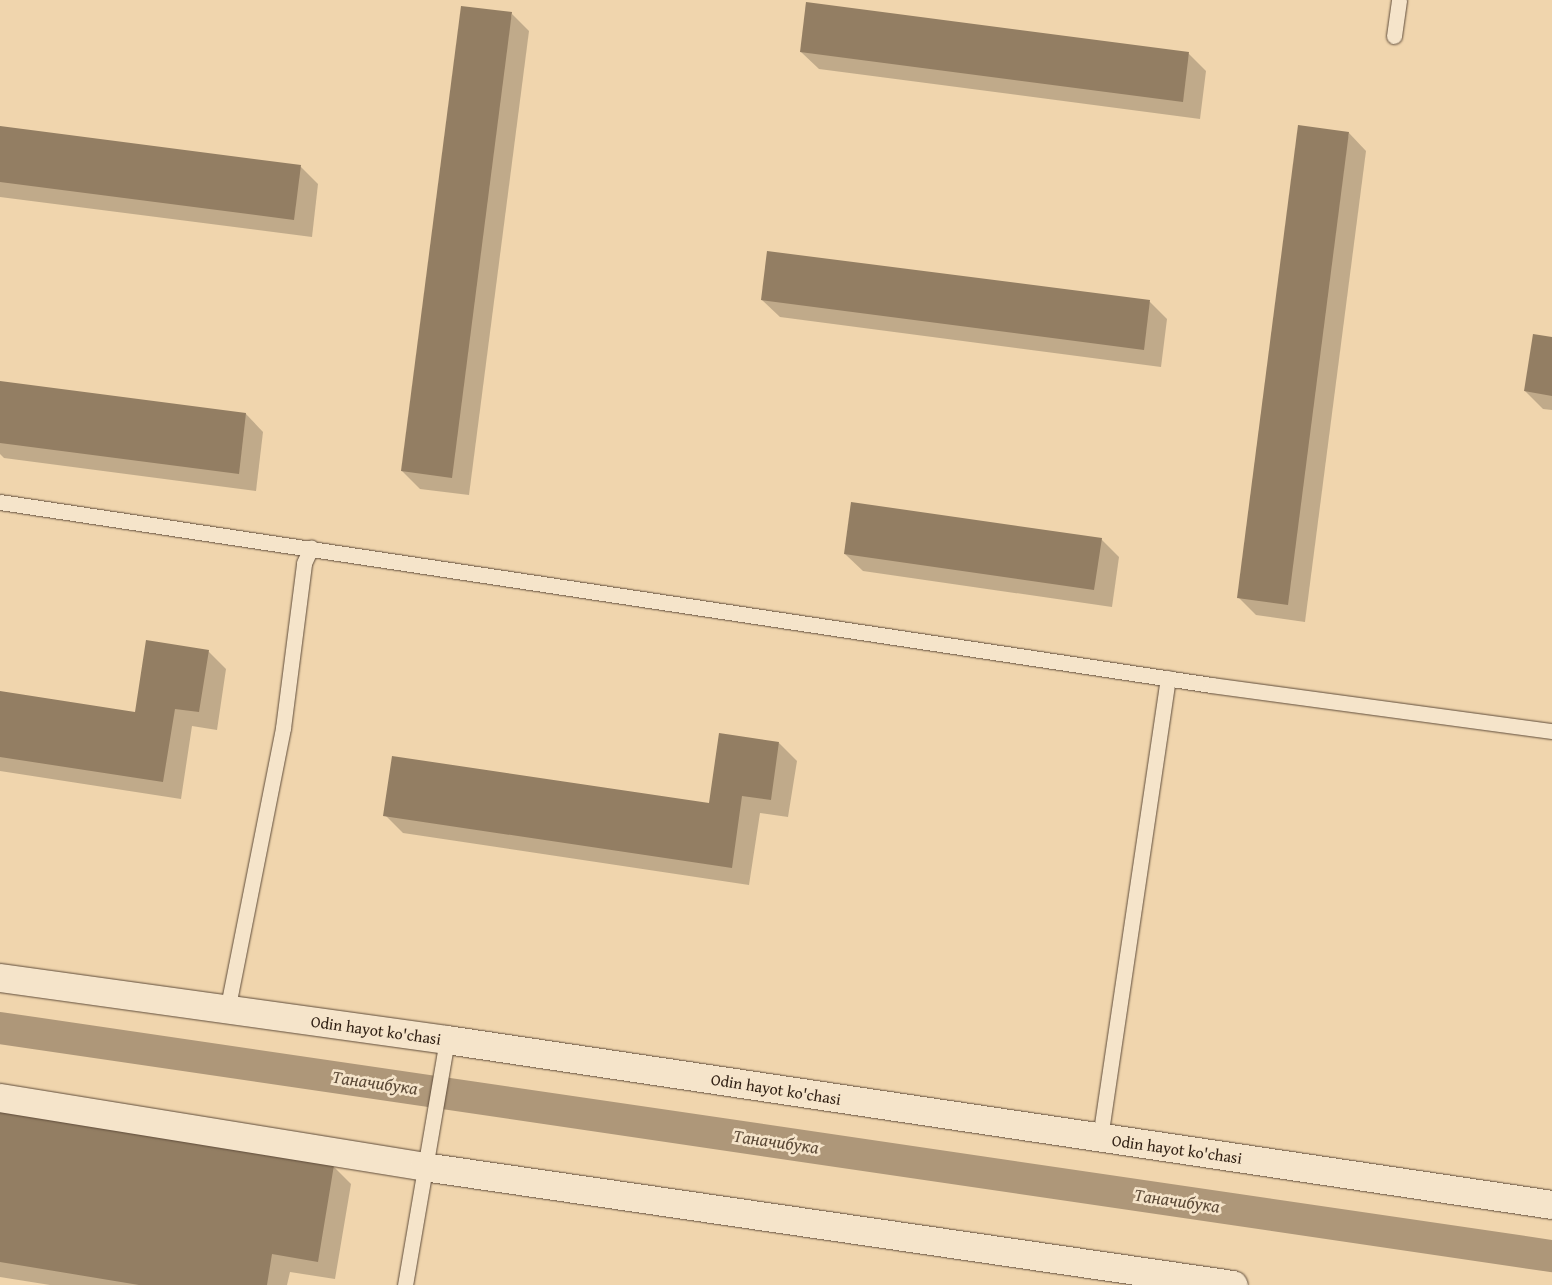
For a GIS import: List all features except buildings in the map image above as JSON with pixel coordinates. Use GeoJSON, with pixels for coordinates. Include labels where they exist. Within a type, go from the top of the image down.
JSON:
{"type":"FeatureCollection","features":[{"type":"Feature","properties":{"kind":"street","name":"Odin hayot ko'chasi"},"geometry":{"type":"LineString","coordinates":[[0,978],[227,1011],[445,1049],[1100,1138],[1552,1205]]}},
{"type":"Feature","properties":{"kind":"street"},"geometry":{"type":"LineString","coordinates":[[0,1098],[424,1167],[1233,1285]]}},
{"type":"Feature","properties":{"kind":"lane"},"geometry":{"type":"LineString","coordinates":[[1394,36],[1399,0]]}},
{"type":"Feature","properties":{"kind":"lane"},"geometry":{"type":"LineString","coordinates":[[0,502],[1168,678],[1552,731]]}},
{"type":"Feature","properties":{"kind":"lane"},"geometry":{"type":"LineString","coordinates":[[227,1011],[283,728],[304,563],[311,548]]}},
{"type":"Feature","properties":{"kind":"lane"},"geometry":{"type":"LineString","coordinates":[[1100,1138],[1168,678]]}},
{"type":"Feature","properties":{"kind":"lane"},"geometry":{"type":"LineString","coordinates":[[405,1285],[445,1049]]}},
{"type":"Feature","properties":{"kind":"waterway","name":"Таначибука"},"geometry":{"type":"LineString","coordinates":[[0,1028],[1552,1256]]}}]}
